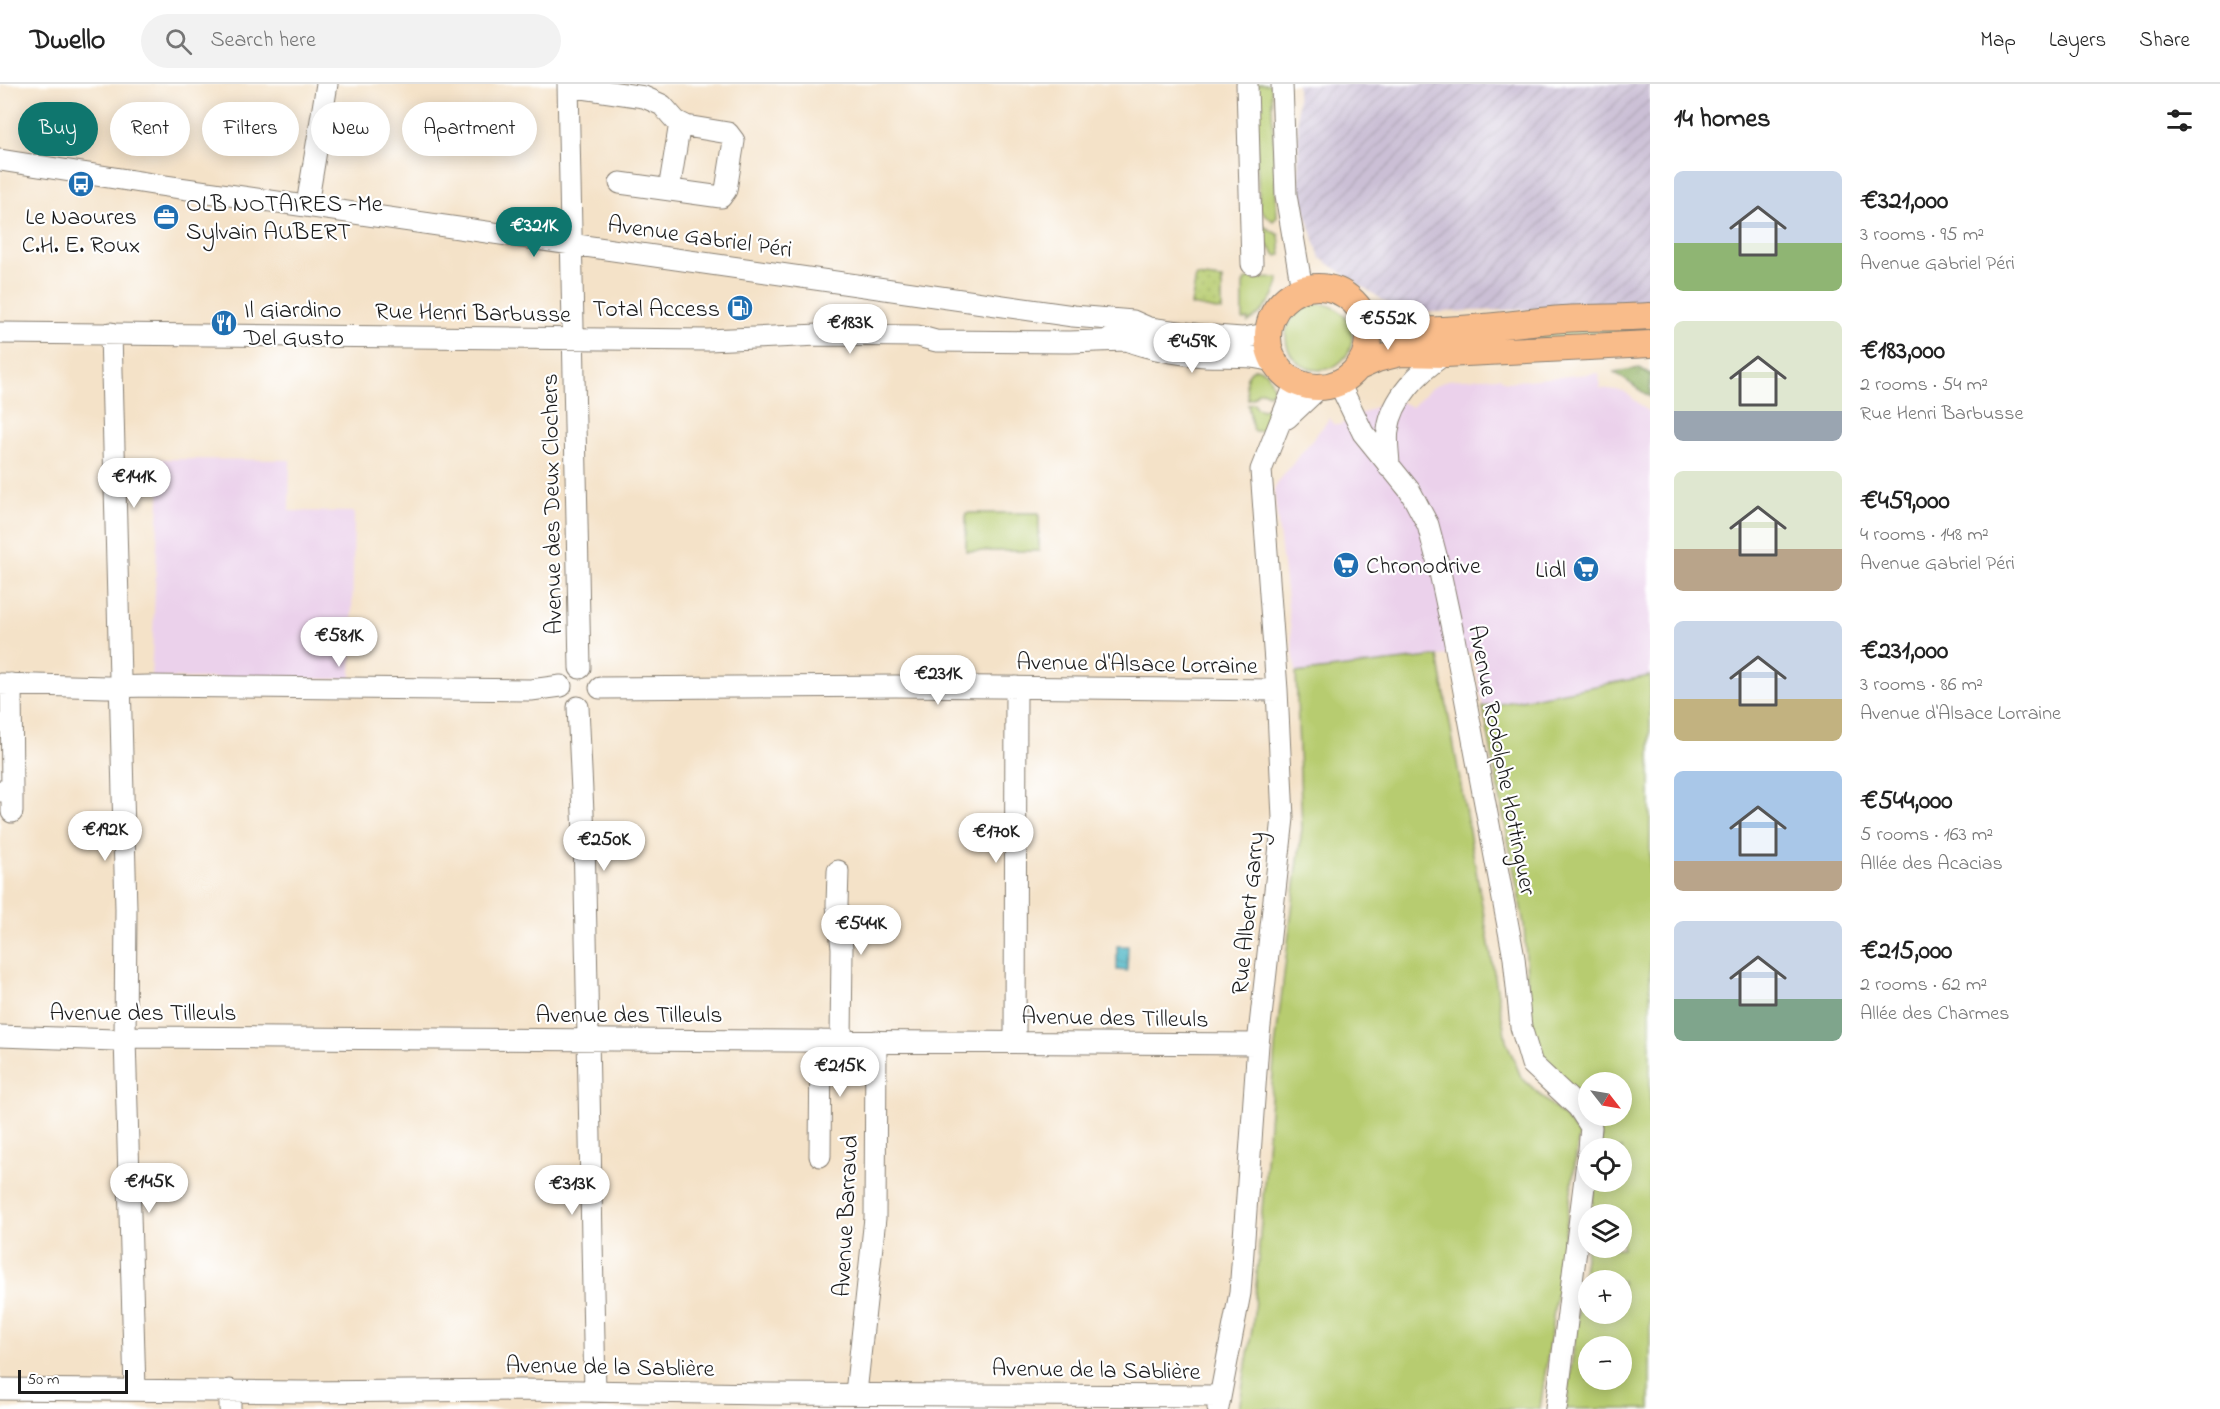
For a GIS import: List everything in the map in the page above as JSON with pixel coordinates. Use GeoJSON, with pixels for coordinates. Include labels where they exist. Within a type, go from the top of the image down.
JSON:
{"type":"FeatureCollection","features":[{"type":"Feature","properties":{"kind":"main road"},"geometry":{"type":"LineString","coordinates":[[1650,316],[1562,319],[1452,329],[1392,329],[1367,320],[1350,297],[1335,289],[1319,286],[1302,289],[1289,296],[1278,306],[1270,319],[1268,334],[1269,349],[1274,362],[1283,374],[1328,380],[1377,359],[1401,353],[1445,354],[1650,344]]}},
{"type":"Feature","properties":{"kind":"main road"},"geometry":{"type":"LineString","coordinates":[[1328,380],[1365,355],[1368,341],[1367,320]]}},
{"type":"Feature","properties":{"kind":"street"},"geometry":{"type":"LineString","coordinates":[[307,205],[327,84]]}},
{"type":"Feature","properties":{"kind":"street"},"geometry":{"type":"LineString","coordinates":[[1247,84],[1252,264]]}},
{"type":"Feature","properties":{"kind":"street"},"geometry":{"type":"LineString","coordinates":[[1282,84],[1286,195],[1302,289]]}},
{"type":"Feature","properties":{"kind":"street"},"geometry":{"type":"LineString","coordinates":[[572,243],[568,85],[644,97],[662,105],[680,123],[728,133],[734,141],[726,190],[721,197],[620,183]]}},
{"type":"Feature","properties":{"kind":"street"},"geometry":{"type":"LineString","coordinates":[[669,190],[680,123]]}},
{"type":"Feature","properties":{"kind":"street","name":"Avenue Gabriel Péri"},"geometry":{"type":"LineString","coordinates":[[0,160],[159,185],[1073,316],[1133,321],[1149,328],[1242,338],[1268,334]]}},
{"type":"Feature","properties":{"kind":"street","name":"Avenue des Deux Clochers"},"geometry":{"type":"LineString","coordinates":[[572,243],[580,668]]}},
{"type":"Feature","properties":{"kind":"street","name":"Avenue Gabriel Péri"},"geometry":{"type":"LineString","coordinates":[[1073,316],[1146,347],[1204,356],[1264,358],[1274,362]]}},
{"type":"Feature","properties":{"kind":"street","name":"Rue Henri Barbusse"},"geometry":{"type":"LineString","coordinates":[[0,333],[708,340],[819,335],[918,336],[936,341],[1125,340]]}},
{"type":"Feature","properties":{"kind":"street"},"geometry":{"type":"LineString","coordinates":[[111,333],[126,909],[125,1038],[135,1390]]}},
{"type":"Feature","properties":{"kind":"street"},"geometry":{"type":"LineString","coordinates":[[1389,467],[1388,431],[1399,399],[1433,362],[1445,354]]}},
{"type":"Feature","properties":{"kind":"street","name":"Rue Albert Garry"},"geometry":{"type":"LineString","coordinates":[[1219,1402],[1240,1293],[1258,1044],[1283,818],[1277,690],[1261,470],[1268,448],[1280,425],[1328,380]]}},
{"type":"Feature","properties":{"kind":"street","name":"Avenue Rodolphe Hottinguer"},"geometry":{"type":"LineString","coordinates":[[1328,380],[1363,433],[1410,491],[1428,525],[1438,563],[1514,958],[1521,1027],[1532,1064],[1578,1107],[1591,1127],[1590,1138]]}},
{"type":"Feature","properties":{"kind":"street"},"geometry":{"type":"LineString","coordinates":[[580,668],[592,672],[600,688],[591,704],[578,707],[567,702],[561,692],[561,686],[562,680],[569,671],[580,668]]}},
{"type":"Feature","properties":{"kind":"street"},"geometry":{"type":"LineString","coordinates":[[8,798],[5,684],[105,687],[531,690],[561,686]]}},
{"type":"Feature","properties":{"kind":"street"},"geometry":{"type":"LineString","coordinates":[[1015,1041],[1017,687]]}},
{"type":"Feature","properties":{"kind":"street","name":"Avenue d'Alsace Lorraine"},"geometry":{"type":"LineString","coordinates":[[600,688],[1017,687],[1277,690]]}},
{"type":"Feature","properties":{"kind":"street"},"geometry":{"type":"LineString","coordinates":[[578,707],[596,1392]]}},
{"type":"Feature","properties":{"kind":"street"},"geometry":{"type":"LineString","coordinates":[[820,1156],[842,948],[837,905],[838,871]]}},
{"type":"Feature","properties":{"kind":"street","name":"Avenue des Tilleuls"},"geometry":{"type":"LineString","coordinates":[[0,1036],[116,1040],[125,1038],[403,1038],[1258,1044]]}},
{"type":"Feature","properties":{"kind":"street","name":"Avenue Barraud"},"geometry":{"type":"LineString","coordinates":[[856,1393],[875,1218],[876,1041]]}},
{"type":"Feature","properties":{"kind":"street"},"geometry":{"type":"LineString","coordinates":[[1556,1409],[1583,1192]]}},
{"type":"Feature","properties":{"kind":"street","name":"Avenue de la Sablière"},"geometry":{"type":"LineString","coordinates":[[0,1389],[135,1390],[161,1399],[230,1400],[596,1392],[856,1393],[1219,1402]]}},
{"type":"Feature","properties":{"kind":"shaded area"},"geometry":{"type":"Polygon","coordinates":[[[1297,84],[1650,84],[1650,306],[1402,313],[1320,258],[1299,192],[1297,84]]]}},
{"type":"Feature","properties":{"kind":"shaded area"},"geometry":{"type":"Polygon","coordinates":[[[1599,373],[1600,388],[1624,391],[1650,413],[1650,676],[1483,707],[1473,652],[1296,673],[1274,490],[1330,418],[1334,425],[1340,425],[1392,398],[1412,407],[1430,389],[1447,380],[1499,377],[1506,382],[1599,373]]]}},
{"type":"Feature","properties":{"kind":"shaded area"},"geometry":{"type":"Polygon","coordinates":[[[161,459],[290,460],[289,511],[354,512],[351,679],[151,678],[161,459]]]}},
{"type":"Feature","properties":{"kind":"green space"},"geometry":{"type":"Polygon","coordinates":[[[1252,84],[1271,84],[1277,217],[1273,221],[1260,210],[1252,84]]]}},
{"type":"Feature","properties":{"kind":"green space"},"geometry":{"type":"Polygon","coordinates":[[[1263,226],[1279,235],[1281,255],[1277,256],[1267,245],[1258,230],[1263,226]]]}},
{"type":"Feature","properties":{"kind":"green space"},"geometry":{"type":"Polygon","coordinates":[[[1196,276],[1222,279],[1222,311],[1191,305],[1196,276]]]}},
{"type":"Feature","properties":{"kind":"green space"},"geometry":{"type":"Polygon","coordinates":[[[1279,278],[1273,297],[1264,309],[1248,322],[1248,319],[1243,320],[1243,284],[1246,279],[1279,278]]]}},
{"type":"Feature","properties":{"kind":"green space"},"geometry":{"type":"Polygon","coordinates":[[[1319,304],[1332,307],[1342,314],[1349,324],[1352,337],[1349,350],[1342,360],[1332,367],[1319,370],[1306,367],[1296,360],[1289,350],[1286,337],[1289,324],[1296,314],[1306,307],[1319,304]]]}},
{"type":"Feature","properties":{"kind":"green space"},"geometry":{"type":"Polygon","coordinates":[[[1650,327],[1650,330],[1569,339],[1404,347],[1452,335],[1650,327]]]}},
{"type":"Feature","properties":{"kind":"green space"},"geometry":{"type":"Polygon","coordinates":[[[1256,368],[1267,372],[1274,389],[1269,394],[1258,392],[1253,398],[1248,399],[1247,377],[1256,368]]]}},
{"type":"Feature","properties":{"kind":"green space"},"geometry":{"type":"Polygon","coordinates":[[[1640,368],[1650,374],[1650,397],[1614,372],[1640,368]]]}},
{"type":"Feature","properties":{"kind":"green space"},"geometry":{"type":"Polygon","coordinates":[[[1271,399],[1276,399],[1274,414],[1266,431],[1253,431],[1248,404],[1254,403],[1256,408],[1263,410],[1269,406],[1271,399]]]}},
{"type":"Feature","properties":{"kind":"green space"},"geometry":{"type":"Polygon","coordinates":[[[966,513],[1039,513],[1039,551],[966,551],[966,513]]]}},
{"type":"Feature","properties":{"kind":"green space"},"geometry":{"type":"Polygon","coordinates":[[[1438,656],[1506,1040],[1521,1077],[1562,1115],[1579,1135],[1540,1409],[1239,1409],[1253,1323],[1275,1048],[1302,828],[1296,673],[1438,656]]]}},
{"type":"Feature","properties":{"kind":"green space"},"geometry":{"type":"Polygon","coordinates":[[[1650,676],[1650,1409],[1566,1409],[1578,1314],[1578,1324],[1632,1324],[1632,1270],[1583,1270],[1585,1258],[1632,1258],[1632,1204],[1592,1204],[1594,1192],[1632,1192],[1632,1138],[1601,1138],[1597,1126],[1632,1126],[1632,1072],[1578,1072],[1578,1094],[1560,1079],[1538,1052],[1530,1030],[1524,924],[1483,707],[1650,676]]]}},
{"type":"Feature","properties":{"kind":"water"},"geometry":{"type":"Polygon","coordinates":[[[1117,946],[1128,946],[1127,971],[1117,970],[1117,946]]]}},
{"type":"Feature","properties":{"kind":"place","name":"Le Naoures C.H. E. Roux"},"geometry":{"type":"Point","coordinates":[81,184]}},
{"type":"Feature","properties":{"kind":"place","name":"OLB NOTAIRES -Me Sylvain AUBERT"},"geometry":{"type":"Point","coordinates":[166,217]}},
{"type":"Feature","properties":{"kind":"place","name":"Total Access"},"geometry":{"type":"Point","coordinates":[740,308]}},
{"type":"Feature","properties":{"kind":"place","name":"Il Giardino Del Gusto"},"geometry":{"type":"Point","coordinates":[224,323]}},
{"type":"Feature","properties":{"kind":"place","name":"Chronodrive"},"geometry":{"type":"Point","coordinates":[1346,565]}},
{"type":"Feature","properties":{"kind":"place","name":"Lidl"},"geometry":{"type":"Point","coordinates":[1586,569]}}]}
